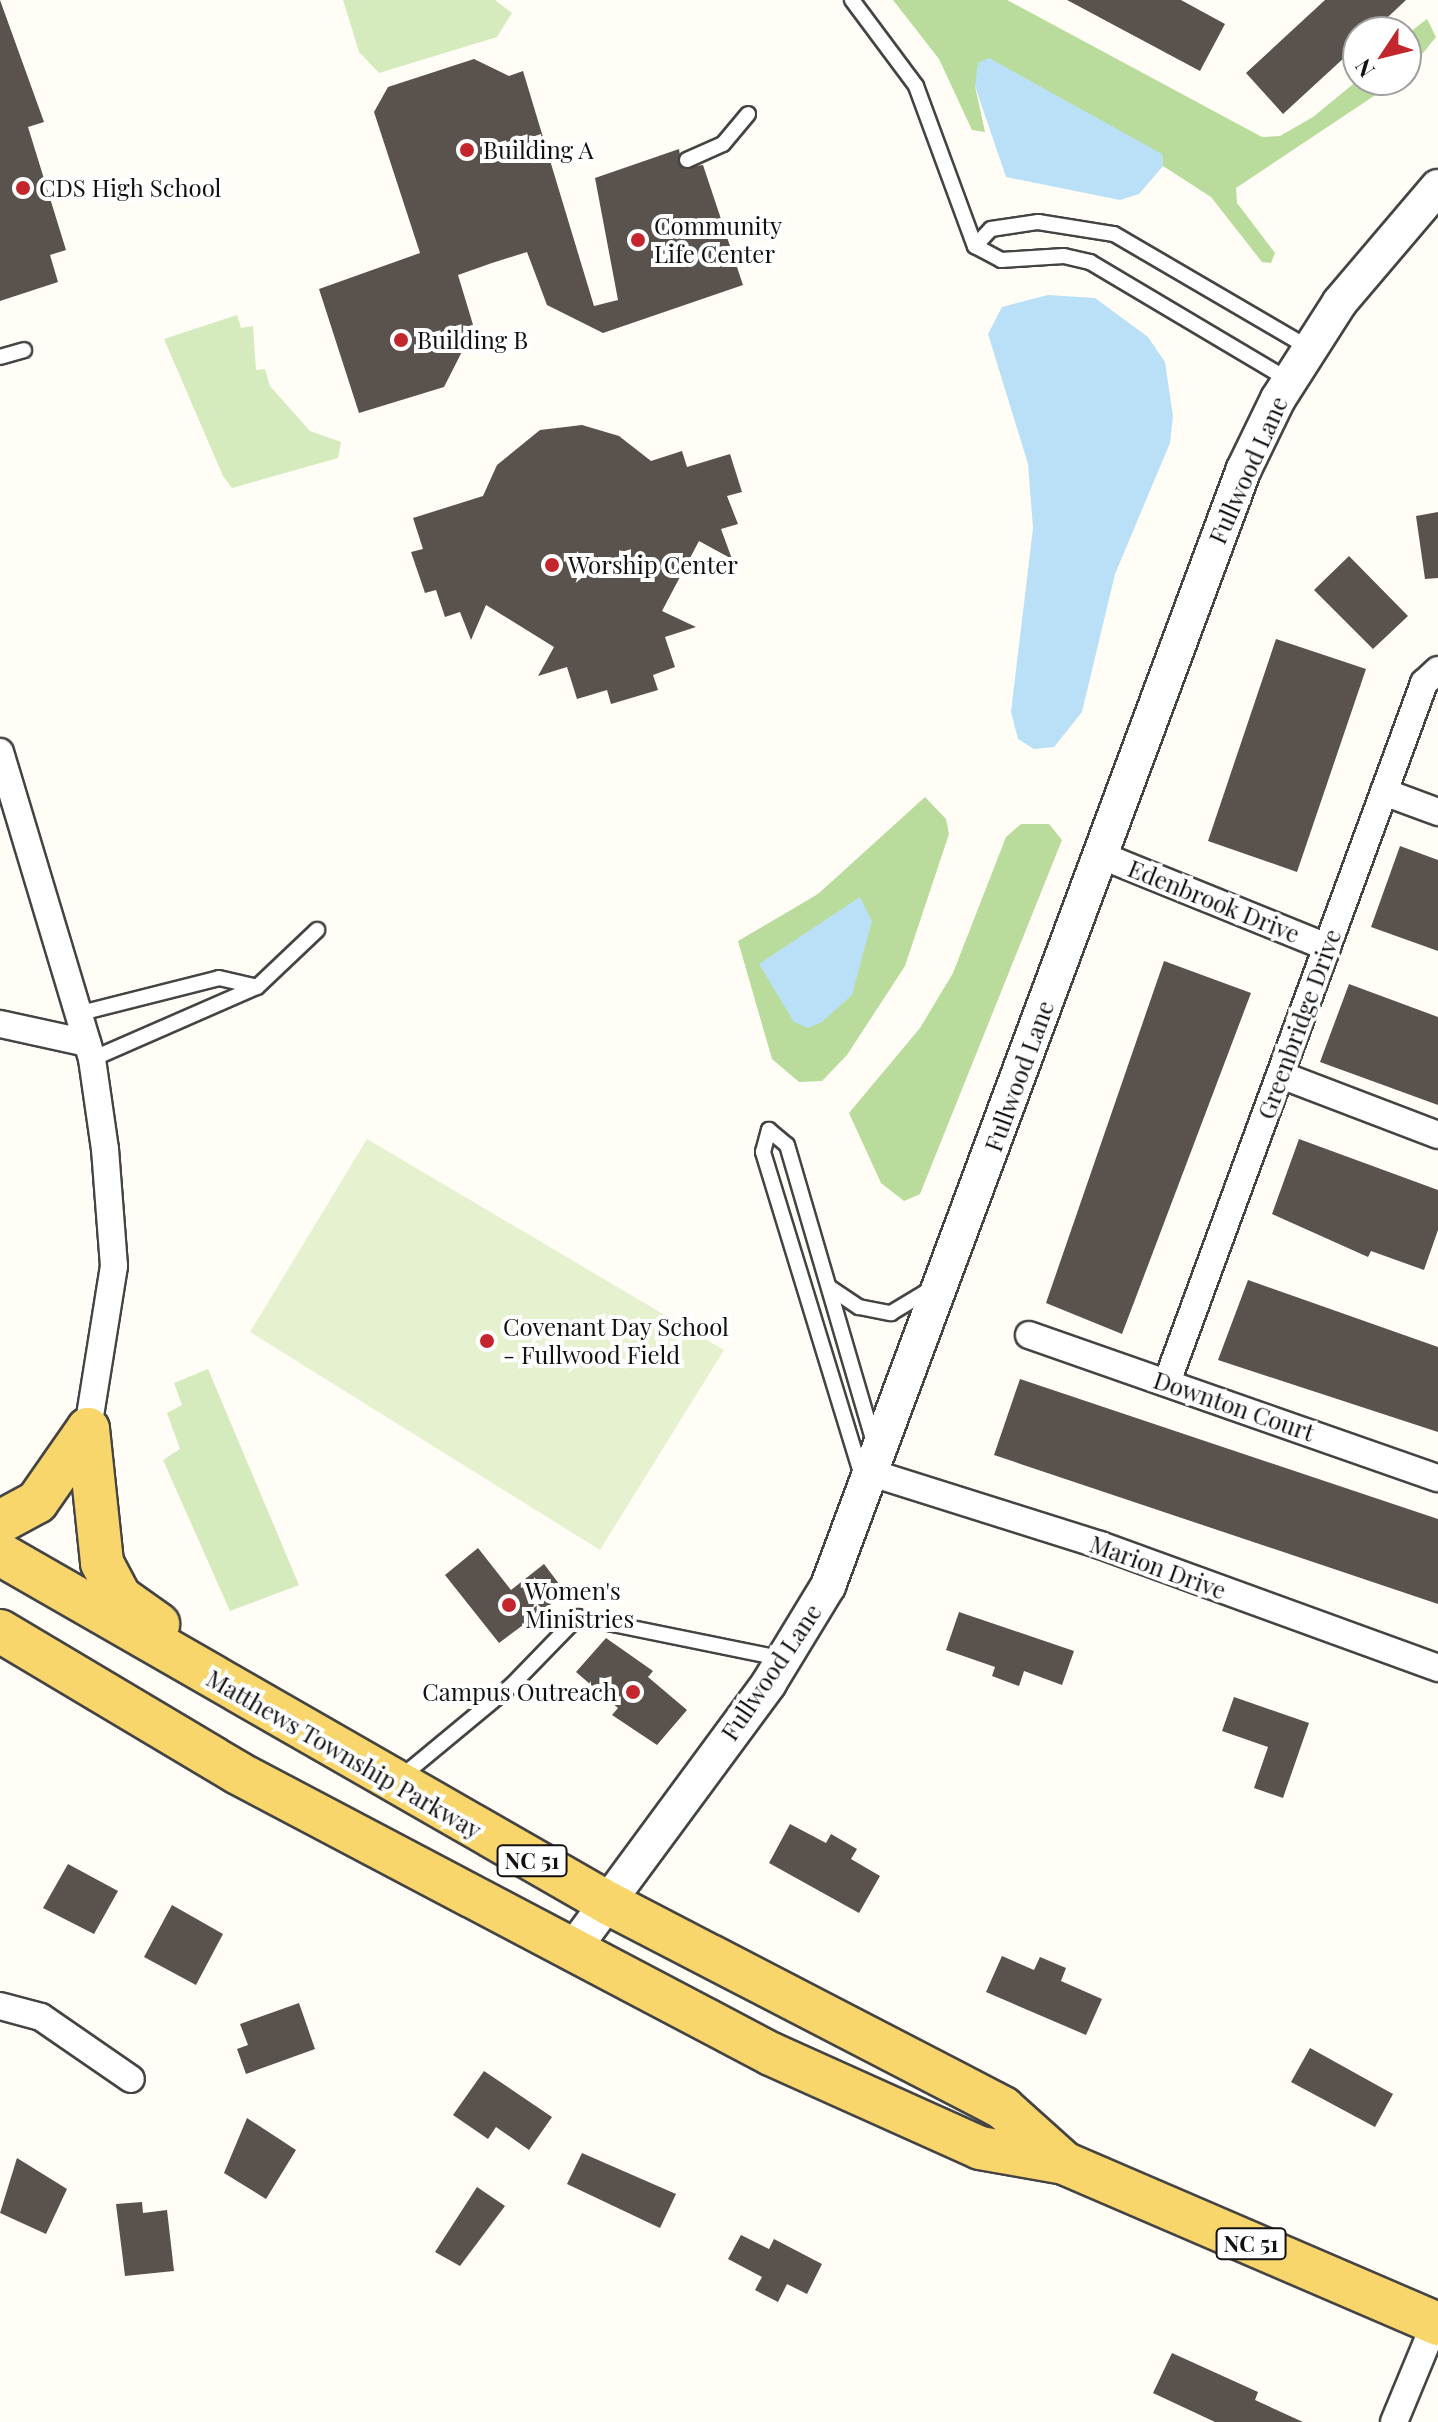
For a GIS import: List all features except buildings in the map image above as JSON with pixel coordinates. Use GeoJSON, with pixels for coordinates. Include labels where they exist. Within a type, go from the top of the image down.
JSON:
{"type":"FeatureCollection","features":[{"type":"Feature","properties":{"kind":"main road"},"geometry":{"type":"LineString","coordinates":[[0,1522],[37,1502],[88,1429]]}},
{"type":"Feature","properties":{"kind":"main road"},"geometry":{"type":"LineString","coordinates":[[88,1429],[93,1530],[120,1597],[246,1679],[264,1711]]}},
{"type":"Feature","properties":{"kind":"main road","name":"Matthews Township Parkway"},"geometry":{"type":"LineString","coordinates":[[0,1554],[264,1711],[608,1903],[1003,2108],[1064,2163]]}},
{"type":"Feature","properties":{"kind":"main road","name":"Matthews Township Parkway"},"geometry":{"type":"LineString","coordinates":[[0,1631],[238,1773],[571,1952],[771,2054],[980,2148],[1064,2163],[1436,2324]]}},
{"type":"Feature","properties":{"kind":"street","name":"Fullwood Lane"},"geometry":{"type":"LineString","coordinates":[[571,1952],[784,1659],[828,1586],[874,1477],[1227,510],[1289,380],[1309,348],[1438,187]]}},
{"type":"Feature","properties":{"kind":"street","name":"Greenbridge Drive"},"geometry":{"type":"LineString","coordinates":[[1167,1382],[1424,683],[1438,670]]}},
{"type":"Feature","properties":{"kind":"street"},"geometry":{"type":"LineString","coordinates":[[0,752],[90,1051],[114,1266],[88,1429]]}},
{"type":"Feature","properties":{"kind":"street"},"geometry":{"type":"LineString","coordinates":[[1384,792],[1438,812]]}},
{"type":"Feature","properties":{"kind":"street","name":"Edenbrook Drive"},"geometry":{"type":"LineString","coordinates":[[1100,855],[1327,947]]}},
{"type":"Feature","properties":{"kind":"street"},"geometry":{"type":"LineString","coordinates":[[0,1024],[90,1051]]}},
{"type":"Feature","properties":{"kind":"street"},"geometry":{"type":"LineString","coordinates":[[1281,1075],[1438,1135]]}},
{"type":"Feature","properties":{"kind":"street","name":"Downton Court"},"geometry":{"type":"LineString","coordinates":[[1029,1335],[1438,1478]]}},
{"type":"Feature","properties":{"kind":"street","name":"Marion Drive"},"geometry":{"type":"LineString","coordinates":[[874,1477],[1100,1545],[1438,1668]]}},
{"type":"Feature","properties":{"kind":"street"},"geometry":{"type":"LineString","coordinates":[[0,2006],[41,2017],[131,2079]]}},
{"type":"Feature","properties":{"kind":"street"},"geometry":{"type":"LineString","coordinates":[[1394,2422],[1436,2324]]}},
{"type":"Feature","properties":{"kind":"lane"},"geometry":{"type":"LineString","coordinates":[[852,0],[916,86],[975,246],[1001,260],[1064,256],[1090,262],[1289,380]]}},
{"type":"Feature","properties":{"kind":"lane"},"geometry":{"type":"LineString","coordinates":[[687,160],[723,144],[748,114]]}},
{"type":"Feature","properties":{"kind":"lane"},"geometry":{"type":"LineString","coordinates":[[975,246],[991,229],[1038,222],[1114,234],[1309,348]]}},
{"type":"Feature","properties":{"kind":"lane"},"geometry":{"type":"LineString","coordinates":[[0,357],[24,350]]}},
{"type":"Feature","properties":{"kind":"lane"},"geometry":{"type":"LineString","coordinates":[[90,1051],[257,987],[317,930]]}},
{"type":"Feature","properties":{"kind":"lane"},"geometry":{"type":"LineString","coordinates":[[77,1014],[219,978],[257,987]]}},
{"type":"Feature","properties":{"kind":"lane"},"geometry":{"type":"LineString","coordinates":[[769,1130],[787,1145],[829,1287],[874,1477],[763,1152],[769,1130]]}},
{"type":"Feature","properties":{"kind":"lane"},"geometry":{"type":"LineString","coordinates":[[829,1287],[859,1307],[891,1313],[926,1294],[950,1267]]}},
{"type":"Feature","properties":{"kind":"lane"},"geometry":{"type":"LineString","coordinates":[[394,1783],[512,1685],[578,1617],[784,1659]]}},
{"type":"Feature","properties":{"kind":"green space"},"geometry":{"type":"Polygon","coordinates":[[[343,0],[495,0],[512,13],[497,37],[379,73],[359,52],[343,0]]]}},
{"type":"Feature","properties":{"kind":"green space"},"geometry":{"type":"Polygon","coordinates":[[[893,0],[1007,0],[1262,137],[1280,136],[1313,117],[1342,93],[1342,96],[1374,96],[1236,188],[1237,203],[1275,253],[1271,263],[1262,262],[1211,197],[1163,166],[1162,154],[975,86],[985,132],[972,130],[939,59],[893,0]]]}},
{"type":"Feature","properties":{"kind":"green space"},"geometry":{"type":"Polygon","coordinates":[[[1427,19],[1436,37],[1422,54],[1422,23],[1427,19]]]}},
{"type":"Feature","properties":{"kind":"green space"},"geometry":{"type":"Polygon","coordinates":[[[237,315],[241,328],[253,326],[256,370],[265,369],[270,386],[310,431],[341,442],[338,458],[232,488],[223,476],[164,339],[237,315]]]}},
{"type":"Feature","properties":{"kind":"green space"},"geometry":{"type":"Polygon","coordinates":[[[925,797],[946,819],[949,834],[905,966],[847,1055],[822,1081],[799,1082],[772,1059],[738,941],[818,894],[925,797]]]}},
{"type":"Feature","properties":{"kind":"green space"},"geometry":{"type":"Polygon","coordinates":[[[1021,824],[1049,824],[1062,840],[920,1194],[904,1201],[881,1183],[849,1113],[920,1028],[953,973],[1006,837],[1021,824]]]}},
{"type":"Feature","properties":{"kind":"green space","name":"Covenant Day School - Fullwood Field"},"geometry":{"type":"Polygon","coordinates":[[[367,1139],[724,1350],[600,1550],[250,1332],[367,1139]]]}},
{"type":"Feature","properties":{"kind":"green space"},"geometry":{"type":"Polygon","coordinates":[[[208,1369],[299,1585],[230,1611],[163,1460],[180,1449],[167,1413],[182,1405],[174,1383],[208,1369]]]}},
{"type":"Feature","properties":{"kind":"water"},"geometry":{"type":"Polygon","coordinates":[[[989,58],[1162,154],[1163,166],[1139,194],[1120,200],[1006,177],[975,86],[978,63],[989,58]]]}},
{"type":"Feature","properties":{"kind":"water"},"geometry":{"type":"Polygon","coordinates":[[[1048,295],[1095,298],[1148,337],[1165,362],[1173,416],[1170,443],[1115,574],[1082,712],[1054,747],[1034,749],[1018,739],[1011,712],[1033,528],[1028,464],[988,334],[1002,307],[1048,295]]]}},
{"type":"Feature","properties":{"kind":"water"},"geometry":{"type":"Polygon","coordinates":[[[860,897],[872,921],[852,995],[822,1022],[808,1028],[794,1022],[759,964],[860,897]]]}},
{"type":"Feature","properties":{"kind":"place","name":"Building A"},"geometry":{"type":"Point","coordinates":[467,150]}},
{"type":"Feature","properties":{"kind":"place","name":"CDS High School"},"geometry":{"type":"Point","coordinates":[23,188]}},
{"type":"Feature","properties":{"kind":"place","name":"Community Life Center"},"geometry":{"type":"Point","coordinates":[638,240]}},
{"type":"Feature","properties":{"kind":"place","name":"Building B"},"geometry":{"type":"Point","coordinates":[401,340]}},
{"type":"Feature","properties":{"kind":"place","name":"Worship Center"},"geometry":{"type":"Point","coordinates":[552,565]}},
{"type":"Feature","properties":{"kind":"place","name":"Covenant Day School - Fullwood Field"},"geometry":{"type":"Point","coordinates":[487,1341]}},
{"type":"Feature","properties":{"kind":"place","name":"Women's Ministries"},"geometry":{"type":"Point","coordinates":[509,1605]}},
{"type":"Feature","properties":{"kind":"place","name":"Campus Outreach"},"geometry":{"type":"Point","coordinates":[633,1692]}}]}
